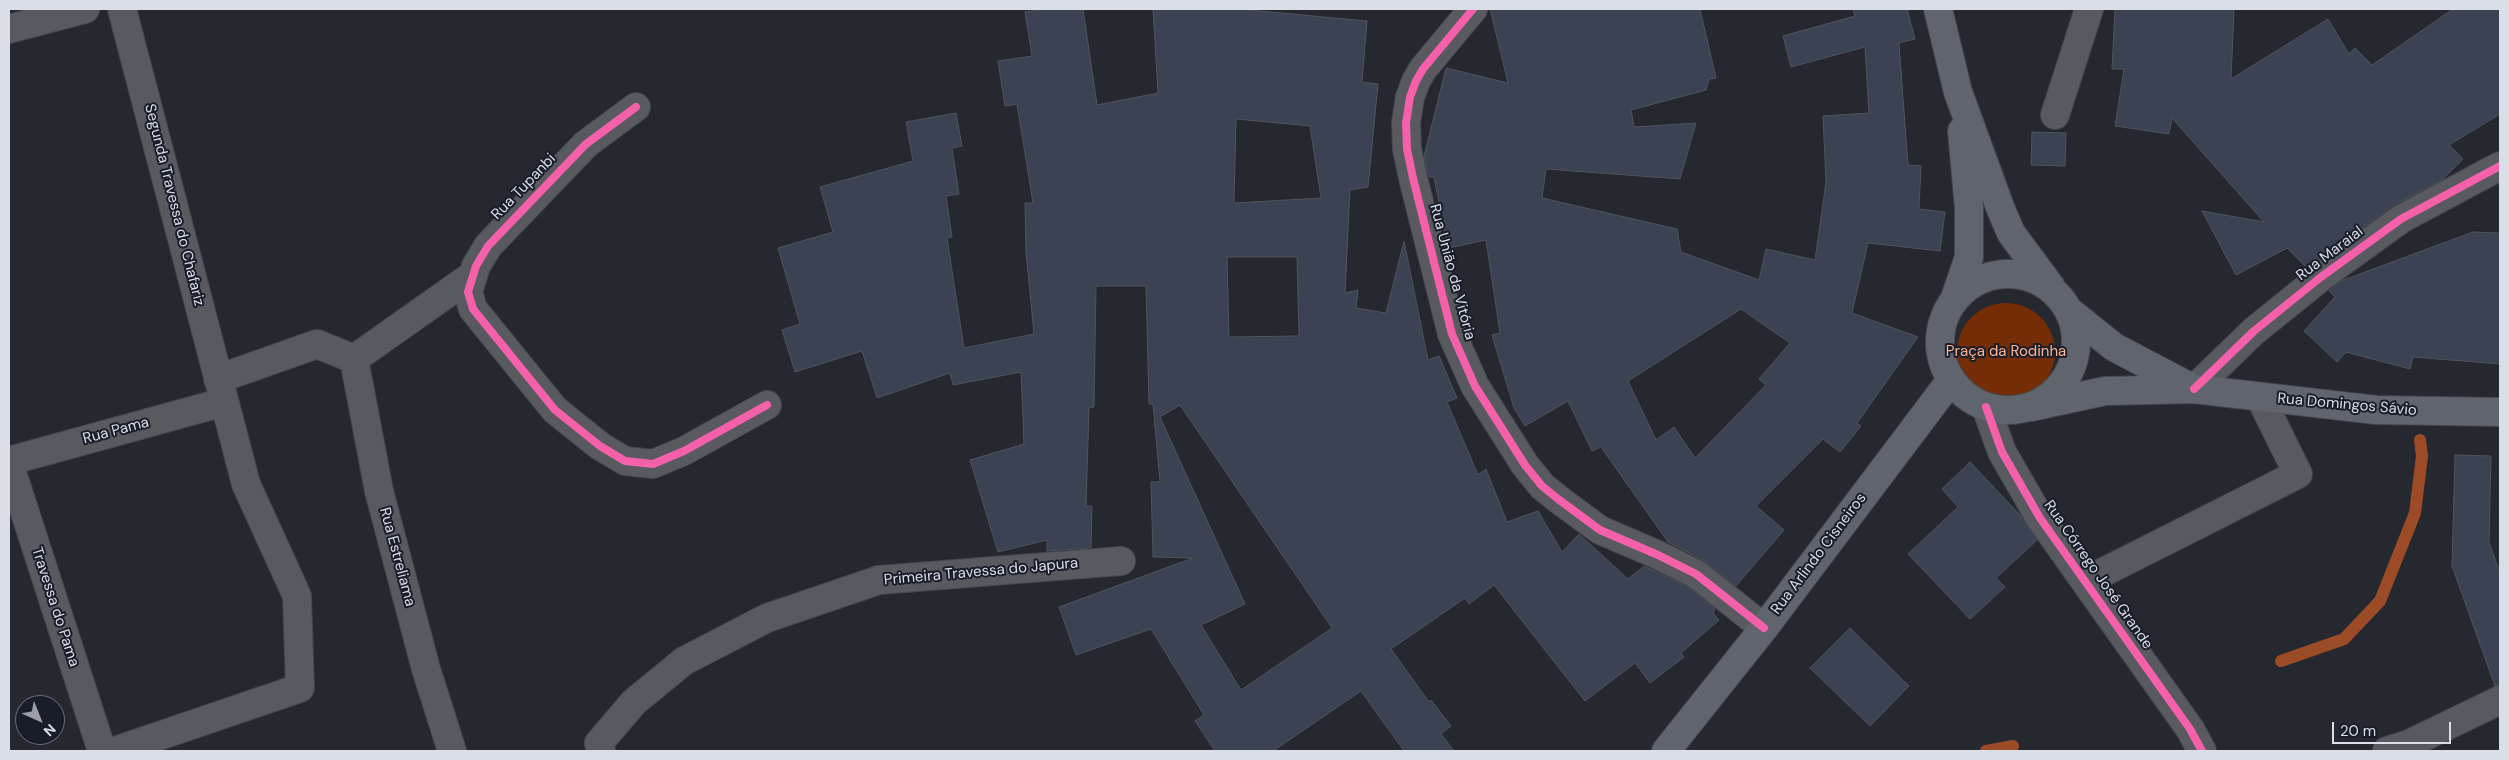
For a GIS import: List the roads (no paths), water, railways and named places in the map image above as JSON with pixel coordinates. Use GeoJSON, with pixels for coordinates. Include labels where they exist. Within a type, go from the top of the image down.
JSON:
{"type":"FeatureCollection","features":[{"type":"Feature","properties":{"kind":"main road"},"geometry":{"type":"LineString","coordinates":[[1938,9],[1958,92],[2011,233],[2062,301],[2077,333],[2075,357],[2066,378],[2051,396],[2031,407],[2009,410],[1986,407],[1966,396],[1951,380],[1943,360],[1940,340],[1944,319],[1954,301],[1969,257],[1969,208],[1958,92]]}},
{"type":"Feature","properties":{"kind":"main road"},"geometry":{"type":"LineString","coordinates":[[1954,301],[1969,286],[1988,277],[2012,274],[2035,279],[2062,301]]}},
{"type":"Feature","properties":{"kind":"main road","name":"Rua Domingos Sávio"},"geometry":{"type":"LineString","coordinates":[[2062,301],[2114,347],[2194,388]]}},
{"type":"Feature","properties":{"kind":"main road","name":"Rua Arlindo Cisneiros"},"geometry":{"type":"LineString","coordinates":[[1666,751],[1764,628],[1951,380]]}},
{"type":"Feature","properties":{"kind":"main road","name":"Rua Domingos Sávio"},"geometry":{"type":"LineString","coordinates":[[2031,407],[2113,391],[2194,388],[2376,410],[2500,412]]}},
{"type":"Feature","properties":{"kind":"street"},"geometry":{"type":"LineString","coordinates":[[9,29],[85,9]]}},
{"type":"Feature","properties":{"kind":"street","name":"Segunda Travessa do Chafariz"},"geometry":{"type":"LineString","coordinates":[[115,751],[300,688],[297,596],[246,484],[122,9]]}},
{"type":"Feature","properties":{"kind":"street","name":"Rua União da Vitória"},"geometry":{"type":"LineString","coordinates":[[1472,9],[1419,75],[1410,97],[1406,124],[1407,149],[1413,178],[1452,334],[1475,386],[1526,465],[1542,486],[1600,530],[1658,554],[1696,574],[1764,628]]}},
{"type":"Feature","properties":{"kind":"street"},"geometry":{"type":"LineString","coordinates":[[2055,116],[2088,9]]}},
{"type":"Feature","properties":{"kind":"street","name":"Rua Tupanbi"},"geometry":{"type":"LineString","coordinates":[[636,107],[586,144],[488,246],[473,275],[468,292],[473,309],[555,410],[600,446],[625,461],[653,464],[684,451],[767,405]]}},
{"type":"Feature","properties":{"kind":"street","name":"Rua Maraial"},"geometry":{"type":"LineString","coordinates":[[2194,388],[2254,331],[2321,277],[2401,220],[2500,166]]}},
{"type":"Feature","properties":{"kind":"street"},"geometry":{"type":"LineString","coordinates":[[354,360],[473,275]]}},
{"type":"Feature","properties":{"kind":"street","name":"Rua Pama"},"geometry":{"type":"LineString","coordinates":[[9,462],[221,391],[317,344],[354,360]]}},
{"type":"Feature","properties":{"kind":"street","name":"Rua Estreliama"},"geometry":{"type":"LineString","coordinates":[[354,360],[380,491],[426,669],[452,751]]}},
{"type":"Feature","properties":{"kind":"street"},"geometry":{"type":"LineString","coordinates":[[2086,581],[2298,474],[2260,397]]}},
{"type":"Feature","properties":{"kind":"street","name":"Rua Córrego José Grande"},"geometry":{"type":"LineString","coordinates":[[1986,407],[2002,452],[2040,518],[2190,729],[2202,751]]}},
{"type":"Feature","properties":{"kind":"street","name":"Travessa do Pama"},"geometry":{"type":"LineString","coordinates":[[9,462],[102,751]]}},
{"type":"Feature","properties":{"kind":"street","name":"Primeira Travessa do Japura"},"geometry":{"type":"LineString","coordinates":[[602,751],[599,743],[634,702],[684,661],[767,618],[878,580],[1121,561]]}},
{"type":"Feature","properties":{"kind":"street"},"geometry":{"type":"LineString","coordinates":[[2387,751],[2409,744],[2500,700]]}},
{"type":"Feature","properties":{"kind":"waterway"},"geometry":{"type":"LineString","coordinates":[[2281,661],[2344,639],[2380,601],[2415,513],[2422,456],[2420,440]]}},
{"type":"Feature","properties":{"kind":"waterway"},"geometry":{"type":"LineString","coordinates":[[1986,751],[2013,746]]}},
{"type":"Feature","properties":{"kind":"park label","name":"Praça da Rodinha"},"geometry":{"type":"Point","coordinates":[2006,352]}}]}
